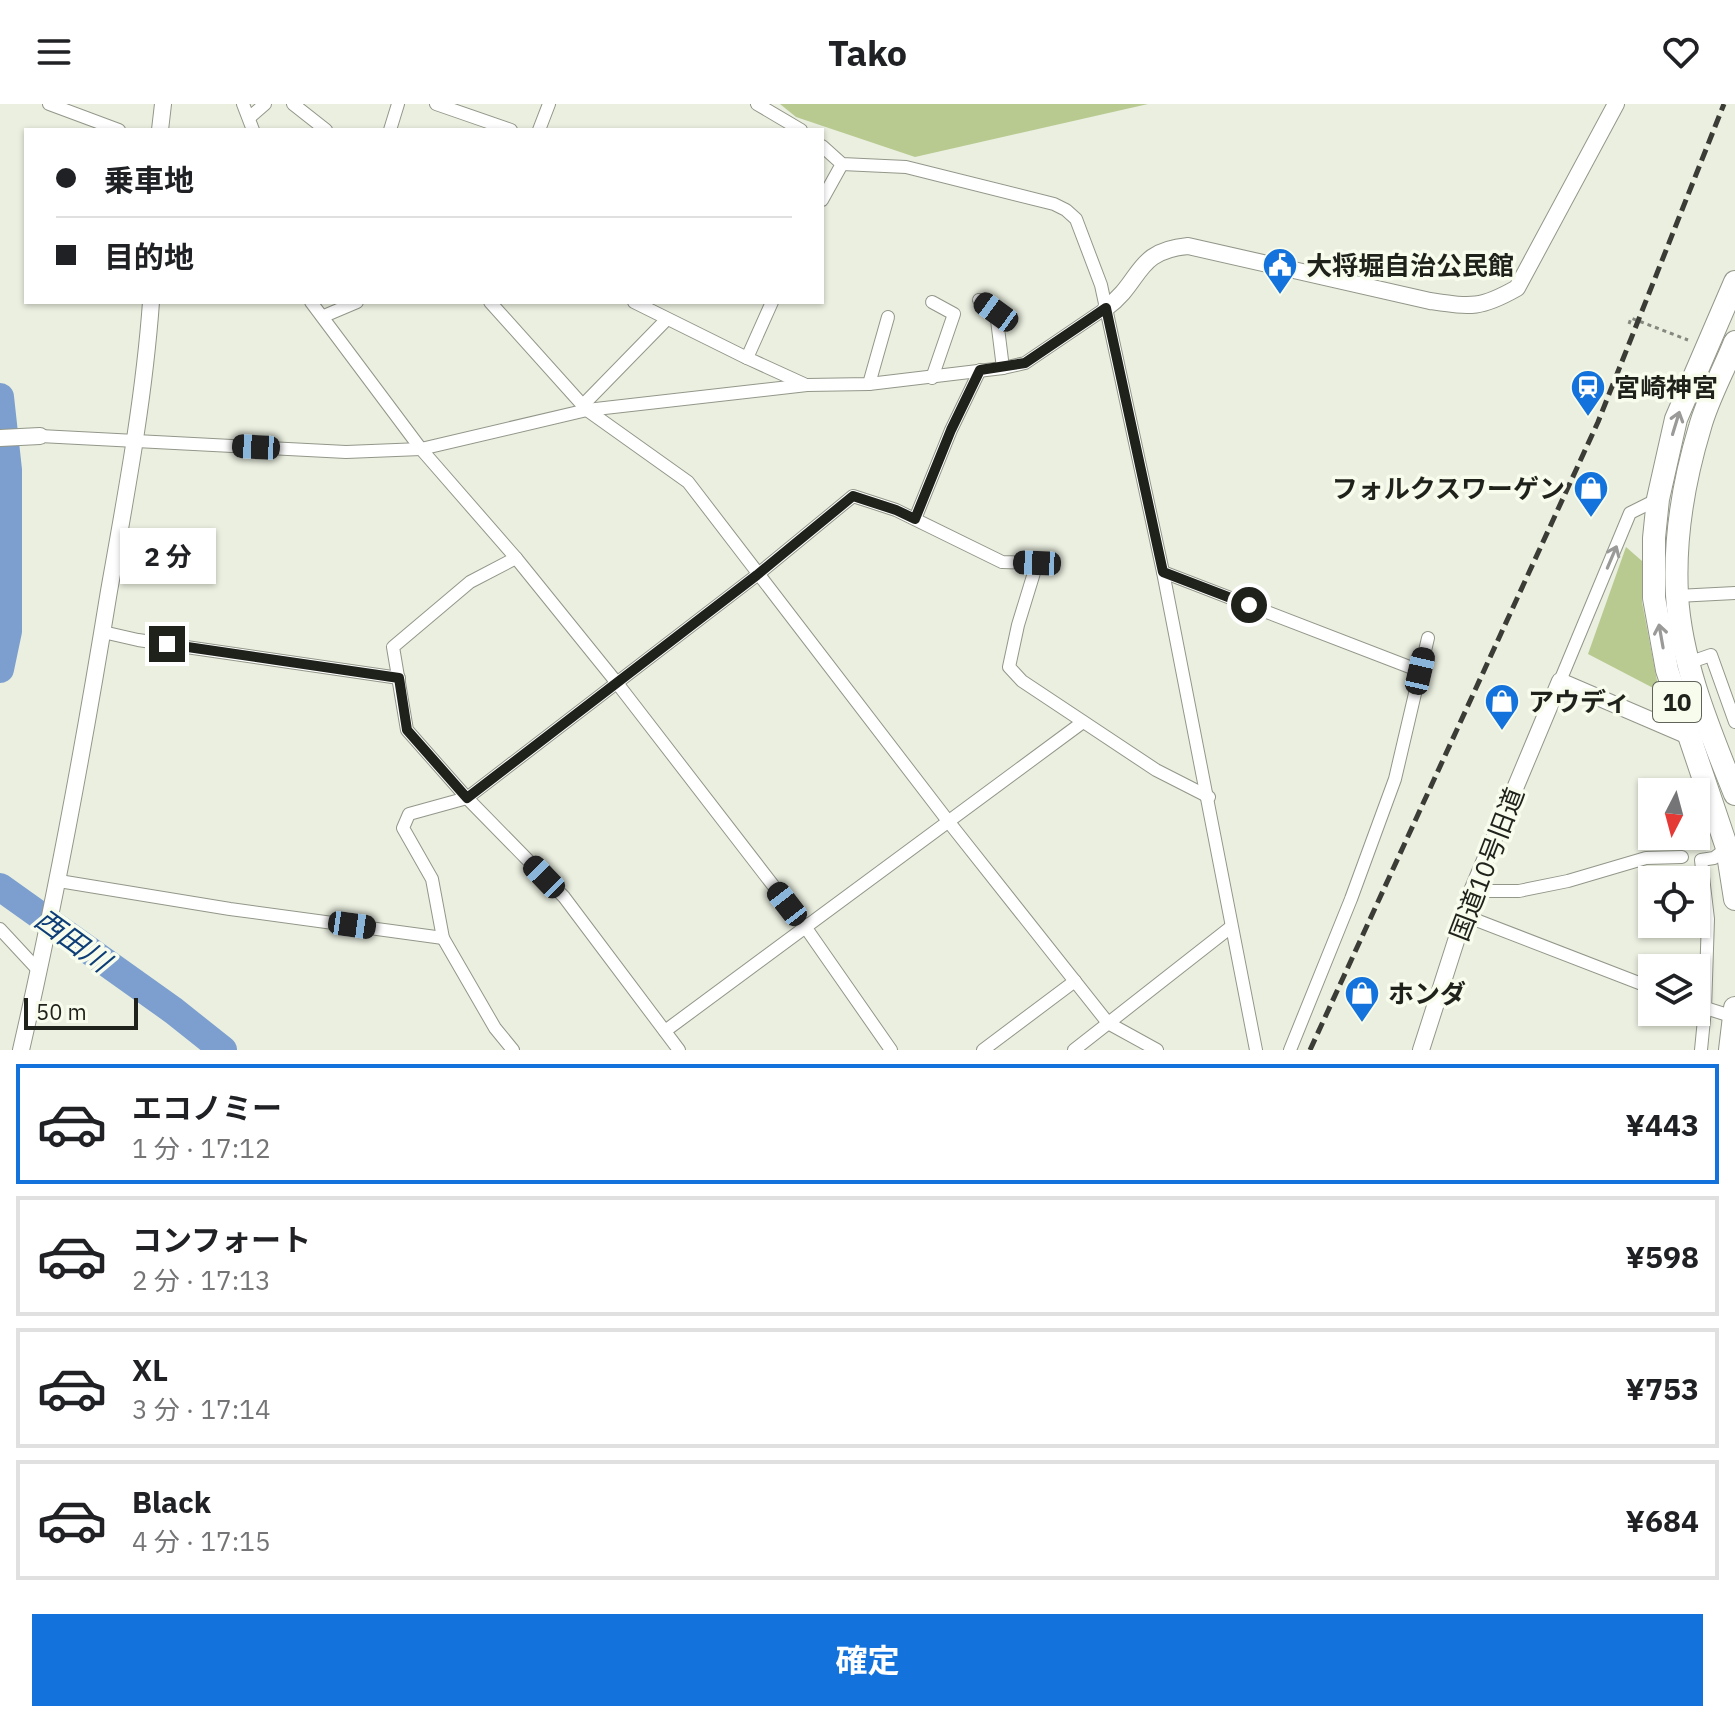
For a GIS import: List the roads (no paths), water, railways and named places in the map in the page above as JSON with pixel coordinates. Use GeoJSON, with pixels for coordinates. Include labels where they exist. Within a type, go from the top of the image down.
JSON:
{"type":"FeatureCollection","features":[{"type":"Feature","properties":{"kind":"highway","name":"10"},"geometry":{"type":"LineString","coordinates":[[1735,282],[1676,419],[1658,499],[1654,538],[1654,598],[1667,670],[1727,848],[1735,899]]}},
{"type":"Feature","properties":{"kind":"highway","name":"10"},"geometry":{"type":"LineString","coordinates":[[1735,342],[1700,424],[1684,493],[1677,596],[1688,663],[1726,748],[1735,794]]}},
{"type":"Feature","properties":{"kind":"highway"},"geometry":{"type":"LineString","coordinates":[[1730,1050],[1735,1008]]}},
{"type":"Feature","properties":{"kind":"street"},"geometry":{"type":"LineString","coordinates":[[49,104],[114,128]]}},
{"type":"Feature","properties":{"kind":"street"},"geometry":{"type":"LineString","coordinates":[[160,128],[163,104]]}},
{"type":"Feature","properties":{"kind":"street"},"geometry":{"type":"LineString","coordinates":[[243,104],[252,123]]}},
{"type":"Feature","properties":{"kind":"street"},"geometry":{"type":"LineString","coordinates":[[252,123],[265,104]]}},
{"type":"Feature","properties":{"kind":"street"},"geometry":{"type":"LineString","coordinates":[[293,104],[323,128]]}},
{"type":"Feature","properties":{"kind":"street"},"geometry":{"type":"LineString","coordinates":[[391,128],[398,104]]}},
{"type":"Feature","properties":{"kind":"street"},"geometry":{"type":"LineString","coordinates":[[436,104],[505,128]]}},
{"type":"Feature","properties":{"kind":"street"},"geometry":{"type":"LineString","coordinates":[[540,128],[549,104]]}},
{"type":"Feature","properties":{"kind":"street"},"geometry":{"type":"LineString","coordinates":[[757,104],[798,128]]}},
{"type":"Feature","properties":{"kind":"street"},"geometry":{"type":"LineString","coordinates":[[0,438],[40,436],[346,452],[421,449],[585,407],[807,385],[869,384],[1003,368],[1025,363],[1122,297],[1155,253],[1188,246],[1430,301],[1470,306],[1487,304],[1517,288],[1616,104]]}},
{"type":"Feature","properties":{"kind":"street"},"geometry":{"type":"LineString","coordinates":[[824,148],[842,164],[906,167],[1066,210],[1076,219],[1093,261],[1106,308],[1209,797],[1256,1050]]}},
{"type":"Feature","properties":{"kind":"street"},"geometry":{"type":"LineString","coordinates":[[824,196],[842,164]]}},
{"type":"Feature","properties":{"kind":"street"},"geometry":{"type":"LineString","coordinates":[[979,300],[996,312],[1003,368]]}},
{"type":"Feature","properties":{"kind":"street"},"geometry":{"type":"LineString","coordinates":[[932,302],[954,314],[932,378]]}},
{"type":"Feature","properties":{"kind":"street"},"geometry":{"type":"LineString","coordinates":[[21,1050],[59,881],[103,632],[135,442],[151,304]]}},
{"type":"Feature","properties":{"kind":"street"},"geometry":{"type":"LineString","coordinates":[[313,304],[421,449],[516,558],[617,683],[806,928],[891,1050]]}},
{"type":"Feature","properties":{"kind":"street"},"geometry":{"type":"LineString","coordinates":[[324,316],[352,304]]}},
{"type":"Feature","properties":{"kind":"street"},"geometry":{"type":"LineString","coordinates":[[492,304],[585,407],[688,482],[757,575],[1108,1023],[1157,1050]]}},
{"type":"Feature","properties":{"kind":"street"},"geometry":{"type":"LineString","coordinates":[[638,304],[807,385]]}},
{"type":"Feature","properties":{"kind":"street"},"geometry":{"type":"LineString","coordinates":[[747,358],[771,304]]}},
{"type":"Feature","properties":{"kind":"street"},"geometry":{"type":"LineString","coordinates":[[869,384],[888,317]]}},
{"type":"Feature","properties":{"kind":"street"},"geometry":{"type":"LineString","coordinates":[[585,407],[666,320]]}},
{"type":"Feature","properties":{"kind":"street"},"geometry":{"type":"LineString","coordinates":[[915,519],[951,430],[980,370]]}},
{"type":"Feature","properties":{"kind":"street"},"geometry":{"type":"LineString","coordinates":[[513,1050],[495,1028],[443,938],[432,879],[403,828],[409,814],[467,798],[757,575],[853,496],[896,510],[1002,562],[1037,563],[1009,667],[1022,681],[1156,770],[1209,797]]}},
{"type":"Feature","properties":{"kind":"street"},"geometry":{"type":"LineString","coordinates":[[1658,499],[1630,513],[1560,681],[1688,736],[1726,748]]}},
{"type":"Feature","properties":{"kind":"street"},"geometry":{"type":"LineString","coordinates":[[516,558],[470,582],[393,647],[407,730],[467,798],[564,897],[679,1050]]}},
{"type":"Feature","properties":{"kind":"street"},"geometry":{"type":"LineString","coordinates":[[1163,572],[1420,671]]}},
{"type":"Feature","properties":{"kind":"street"},"geometry":{"type":"LineString","coordinates":[[1677,596],[1735,593]]}},
{"type":"Feature","properties":{"kind":"street"},"geometry":{"type":"LineString","coordinates":[[103,632],[399,678]]}},
{"type":"Feature","properties":{"kind":"street"},"geometry":{"type":"LineString","coordinates":[[1290,1050],[1395,779],[1428,638]]}},
{"type":"Feature","properties":{"kind":"street"},"geometry":{"type":"LineString","coordinates":[[1688,663],[1711,655],[1735,722]]}},
{"type":"Feature","properties":{"kind":"street","name":"国道10号旧道"},"geometry":{"type":"LineString","coordinates":[[1421,1050],[1472,891],[1560,681]]}},
{"type":"Feature","properties":{"kind":"street"},"geometry":{"type":"LineString","coordinates":[[665,1031],[1083,722]]}},
{"type":"Feature","properties":{"kind":"street"},"geometry":{"type":"LineString","coordinates":[[1705,954],[1708,919],[1701,860],[1714,858],[1727,848]]}},
{"type":"Feature","properties":{"kind":"street"},"geometry":{"type":"LineString","coordinates":[[1472,891],[1519,891],[1568,881],[1646,858],[1682,857]]}},
{"type":"Feature","properties":{"kind":"street"},"geometry":{"type":"LineString","coordinates":[[59,881],[230,909],[443,938]]}},
{"type":"Feature","properties":{"kind":"street"},"geometry":{"type":"LineString","coordinates":[[1463,915],[1638,983]]}},
{"type":"Feature","properties":{"kind":"street"},"geometry":{"type":"LineString","coordinates":[[1074,1050],[1231,927]]}},
{"type":"Feature","properties":{"kind":"street"},"geometry":{"type":"LineString","coordinates":[[0,929],[40,966]]}},
{"type":"Feature","properties":{"kind":"street"},"geometry":{"type":"LineString","coordinates":[[983,1050],[1075,981]]}},
{"type":"Feature","properties":{"kind":"street"},"geometry":{"type":"LineString","coordinates":[[1710,1010],[1734,1017]]}},
{"type":"Feature","properties":{"kind":"street"},"geometry":{"type":"LineString","coordinates":[[1701,1026],[1701,1050]]}},
{"type":"Feature","properties":{"kind":"waterway","name":"西田川"},"geometry":{"type":"LineString","coordinates":[[0,397],[8,470],[8,631],[0,669]]}},
{"type":"Feature","properties":{"kind":"waterway","name":"西田川"},"geometry":{"type":"LineString","coordinates":[[0,887],[174,1011],[223,1050]]}},
{"type":"Feature","properties":{"kind":"railway"},"geometry":{"type":"LineString","coordinates":[[1310,1050],[1598,422],[1724,104]]}},
{"type":"Feature","properties":{"kind":"place","name":"大将堀自治公民館"},"geometry":{"type":"Point","coordinates":[1280,296]}},
{"type":"Feature","properties":{"kind":"place","name":"宮崎神宮"},"geometry":{"type":"Point","coordinates":[1588,418]}},
{"type":"Feature","properties":{"kind":"place","name":"フォルクスワーゲン"},"geometry":{"type":"Point","coordinates":[1591,519]}},
{"type":"Feature","properties":{"kind":"place","name":"アウディ"},"geometry":{"type":"Point","coordinates":[1502,732]}},
{"type":"Feature","properties":{"kind":"place","name":"ホンダ"},"geometry":{"type":"Point","coordinates":[1362,1024]}}]}
